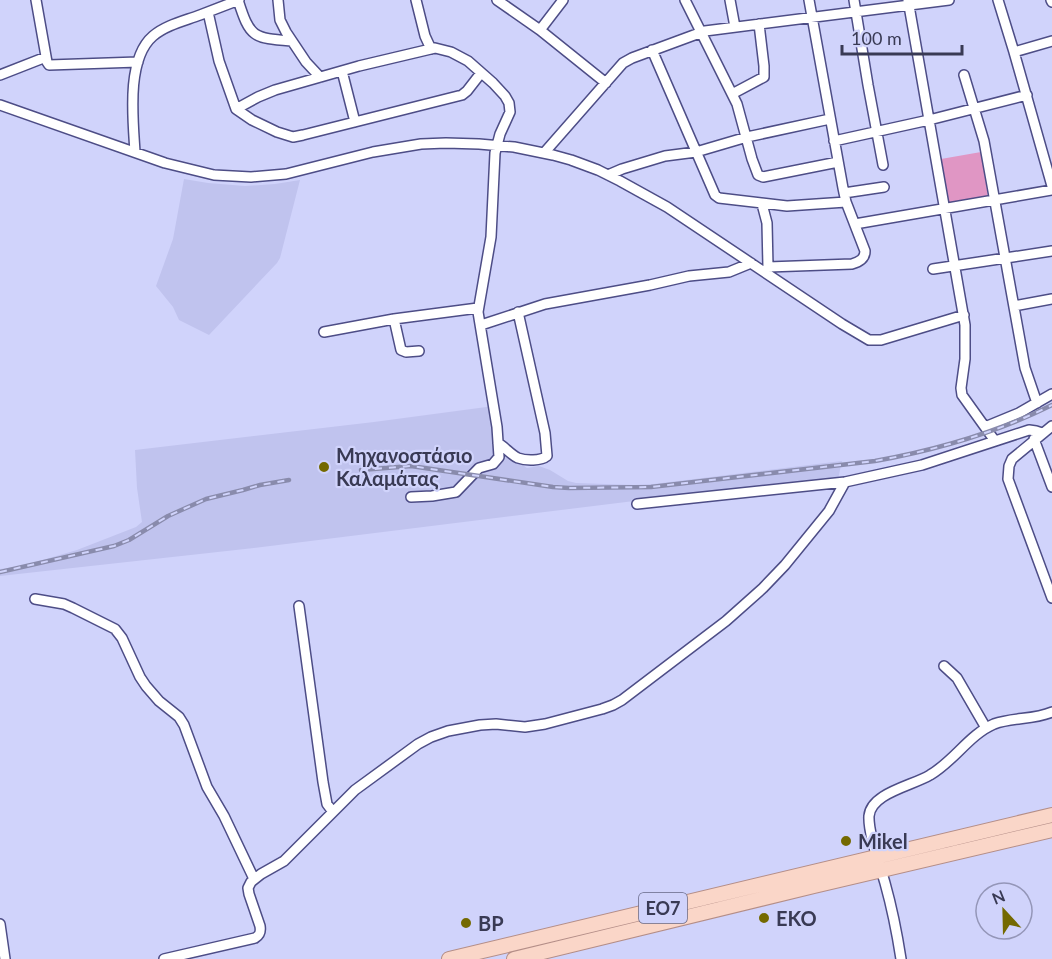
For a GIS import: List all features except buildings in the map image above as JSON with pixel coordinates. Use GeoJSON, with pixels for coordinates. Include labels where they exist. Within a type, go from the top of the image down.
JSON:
{"type":"FeatureCollection","features":[{"type":"Feature","properties":{"kind":"main road","name":"ΕΟ7"},"geometry":{"type":"LineString","coordinates":[[449,959],[1052,815]]}},
{"type":"Feature","properties":{"kind":"main road","name":"ΕΟ7"},"geometry":{"type":"LineString","coordinates":[[514,959],[1052,830]]}},
{"type":"Feature","properties":{"kind":"street"},"geometry":{"type":"LineString","coordinates":[[36,0],[48,64],[52,66],[138,62]]}},
{"type":"Feature","properties":{"kind":"street"},"geometry":{"type":"LineString","coordinates":[[135,152],[134,98],[138,62],[141,51],[159,32],[238,0],[245,22],[256,35],[273,40],[292,41]]}},
{"type":"Feature","properties":{"kind":"street"},"geometry":{"type":"LineString","coordinates":[[278,0],[280,20],[286,32],[306,62],[320,77]]}},
{"type":"Feature","properties":{"kind":"street"},"geometry":{"type":"LineString","coordinates":[[416,0],[425,36],[431,49]]}},
{"type":"Feature","properties":{"kind":"street"},"geometry":{"type":"LineString","coordinates":[[497,0],[540,30],[606,83]]}},
{"type":"Feature","properties":{"kind":"street"},"geometry":{"type":"LineString","coordinates":[[540,30],[563,0]]}},
{"type":"Feature","properties":{"kind":"street"},"geometry":{"type":"LineString","coordinates":[[685,0],[739,109],[757,173],[761,177],[838,162]]}},
{"type":"Feature","properties":{"kind":"street"},"geometry":{"type":"LineString","coordinates":[[730,0],[735,27]]}},
{"type":"Feature","properties":{"kind":"street"},"geometry":{"type":"LineString","coordinates":[[766,269],[840,265],[864,258],[865,251],[845,197],[809,0]]}},
{"type":"Feature","properties":{"kind":"street"},"geometry":{"type":"LineString","coordinates":[[854,0],[884,165]]}},
{"type":"Feature","properties":{"kind":"street"},"geometry":{"type":"LineString","coordinates":[[544,153],[627,60],[652,50],[701,33],[735,27],[908,3],[949,0]]}},
{"type":"Feature","properties":{"kind":"street"},"geometry":{"type":"LineString","coordinates":[[855,224],[1052,188],[998,0]]}},
{"type":"Feature","properties":{"kind":"street"},"geometry":{"type":"LineString","coordinates":[[908,3],[963,315],[966,350],[962,395],[995,441]]}},
{"type":"Feature","properties":{"kind":"street"},"geometry":{"type":"LineString","coordinates":[[207,12],[219,61],[236,109],[244,116],[268,128],[293,137],[464,94],[482,73]]}},
{"type":"Feature","properties":{"kind":"street"},"geometry":{"type":"LineString","coordinates":[[732,94],[764,77],[759,24]]}},
{"type":"Feature","properties":{"kind":"street"},"geometry":{"type":"LineString","coordinates":[[1014,52],[1052,41]]}},
{"type":"Feature","properties":{"kind":"street"},"geometry":{"type":"LineString","coordinates":[[236,109],[267,93],[342,71],[431,49],[451,52],[468,61],[505,96],[510,106],[509,115],[496,146],[490,246],[482,297],[478,308],[499,455],[497,460],[490,465],[479,468],[456,492],[411,497]]}},
{"type":"Feature","properties":{"kind":"street"},"geometry":{"type":"LineString","coordinates":[[652,50],[718,198],[788,206],[845,197],[884,187]]}},
{"type":"Feature","properties":{"kind":"street"},"geometry":{"type":"LineString","coordinates":[[0,75],[46,57]]}},
{"type":"Feature","properties":{"kind":"street"},"geometry":{"type":"LineString","coordinates":[[342,71],[355,122]]}},
{"type":"Feature","properties":{"kind":"street"},"geometry":{"type":"LineString","coordinates":[[964,75],[984,141],[1025,368],[1037,403]]}},
{"type":"Feature","properties":{"kind":"street"},"geometry":{"type":"LineString","coordinates":[[834,141],[1027,95]]}},
{"type":"Feature","properties":{"kind":"street"},"geometry":{"type":"LineString","coordinates":[[0,105],[165,163],[225,176],[251,177],[298,172],[374,152],[446,142],[514,147],[544,153],[582,164],[608,175],[667,207],[751,263],[766,269],[861,336],[872,341],[963,315]]}},
{"type":"Feature","properties":{"kind":"street"},"geometry":{"type":"LineString","coordinates":[[608,175],[665,156],[696,152],[747,137],[830,119]]}},
{"type":"Feature","properties":{"kind":"street"},"geometry":{"type":"LineString","coordinates":[[762,204],[767,223],[766,269]]}},
{"type":"Feature","properties":{"kind":"street"},"geometry":{"type":"LineString","coordinates":[[933,269],[1052,251]]}},
{"type":"Feature","properties":{"kind":"street"},"geometry":{"type":"LineString","coordinates":[[481,325],[530,308],[560,301],[689,276],[729,272],[751,263]]}},
{"type":"Feature","properties":{"kind":"street"},"geometry":{"type":"LineString","coordinates":[[1014,306],[1052,299]]}},
{"type":"Feature","properties":{"kind":"street"},"geometry":{"type":"LineString","coordinates":[[324,332],[394,319],[478,308]]}},
{"type":"Feature","properties":{"kind":"street"},"geometry":{"type":"LineString","coordinates":[[498,443],[520,459],[544,459],[547,456],[545,433],[518,312]]}},
{"type":"Feature","properties":{"kind":"street"},"geometry":{"type":"LineString","coordinates":[[394,319],[401,350],[419,351]]}},
{"type":"Feature","properties":{"kind":"street"},"geometry":{"type":"LineString","coordinates":[[985,427],[1018,413],[1052,394]]}},
{"type":"Feature","properties":{"kind":"street"},"geometry":{"type":"LineString","coordinates":[[1051,593],[1008,479],[1012,459],[1052,426]]}},
{"type":"Feature","properties":{"kind":"street"},"geometry":{"type":"LineString","coordinates":[[637,504],[845,482],[942,459],[1029,430],[1036,431],[1052,487]]}},
{"type":"Feature","properties":{"kind":"street"},"geometry":{"type":"LineString","coordinates":[[164,959],[255,938],[259,935],[260,926],[248,888],[255,879],[284,861],[363,784],[418,744],[459,728],[489,724],[537,726],[602,709],[622,700],[708,635],[764,588],[829,512],[845,482]]}},
{"type":"Feature","properties":{"kind":"street"},"geometry":{"type":"LineString","coordinates":[[35,598],[74,608],[119,633],[146,686],[159,701],[179,717],[184,725],[207,787],[255,879]]}},
{"type":"Feature","properties":{"kind":"street"},"geometry":{"type":"LineString","coordinates":[[299,606],[323,782],[328,806],[333,812]]}},
{"type":"Feature","properties":{"kind":"street"},"geometry":{"type":"LineString","coordinates":[[944,666],[957,678],[986,728]]}},
{"type":"Feature","properties":{"kind":"street"},"geometry":{"type":"LineString","coordinates":[[901,959],[871,832],[869,818],[871,808],[876,801],[888,793],[932,774],[986,728],[1000,722],[1039,717],[1052,712]]}},
{"type":"Feature","properties":{"kind":"street"},"geometry":{"type":"LineString","coordinates":[[0,924],[5,959]]}},
{"type":"Feature","properties":{"kind":"shaded area"},"geometry":{"type":"Polygon","coordinates":[[[981,152],[988,197],[948,203],[941,159],[981,152]]]}},
{"type":"Feature","properties":{"kind":"shaded area"},"geometry":{"type":"Polygon","coordinates":[[[184,179],[245,186],[300,180],[280,258],[209,335],[179,320],[173,307],[156,286],[173,239],[184,179]]]}},
{"type":"Feature","properties":{"kind":"shaded area","name":"Μηχανοστάσιο Καλαμάτας"},"geometry":{"type":"Polygon","coordinates":[[[494,406],[500,447],[527,468],[539,466],[576,483],[654,484],[842,461],[838,479],[772,484],[245,549],[0,576],[0,569],[22,566],[77,550],[136,527],[142,522],[135,450],[494,406]]]}},
{"type":"Feature","properties":{"kind":"railway"},"geometry":{"type":"LineString","coordinates":[[361,470],[411,466],[553,487],[651,487],[898,457],[987,432],[1052,405]]}},
{"type":"Feature","properties":{"kind":"railway"},"geometry":{"type":"LineString","coordinates":[[0,572],[114,546],[129,540],[168,516],[206,499],[289,480]]}},
{"type":"Feature","properties":{"kind":"place","name":"Μηχανοστάσιο Καλαμάτας"},"geometry":{"type":"Point","coordinates":[324,467]}},
{"type":"Feature","properties":{"kind":"place","name":"Mikel"},"geometry":{"type":"Point","coordinates":[846,841]}},
{"type":"Feature","properties":{"kind":"place","name":"EKO"},"geometry":{"type":"Point","coordinates":[764,918]}},
{"type":"Feature","properties":{"kind":"place","name":"BP"},"geometry":{"type":"Point","coordinates":[466,923]}}]}
